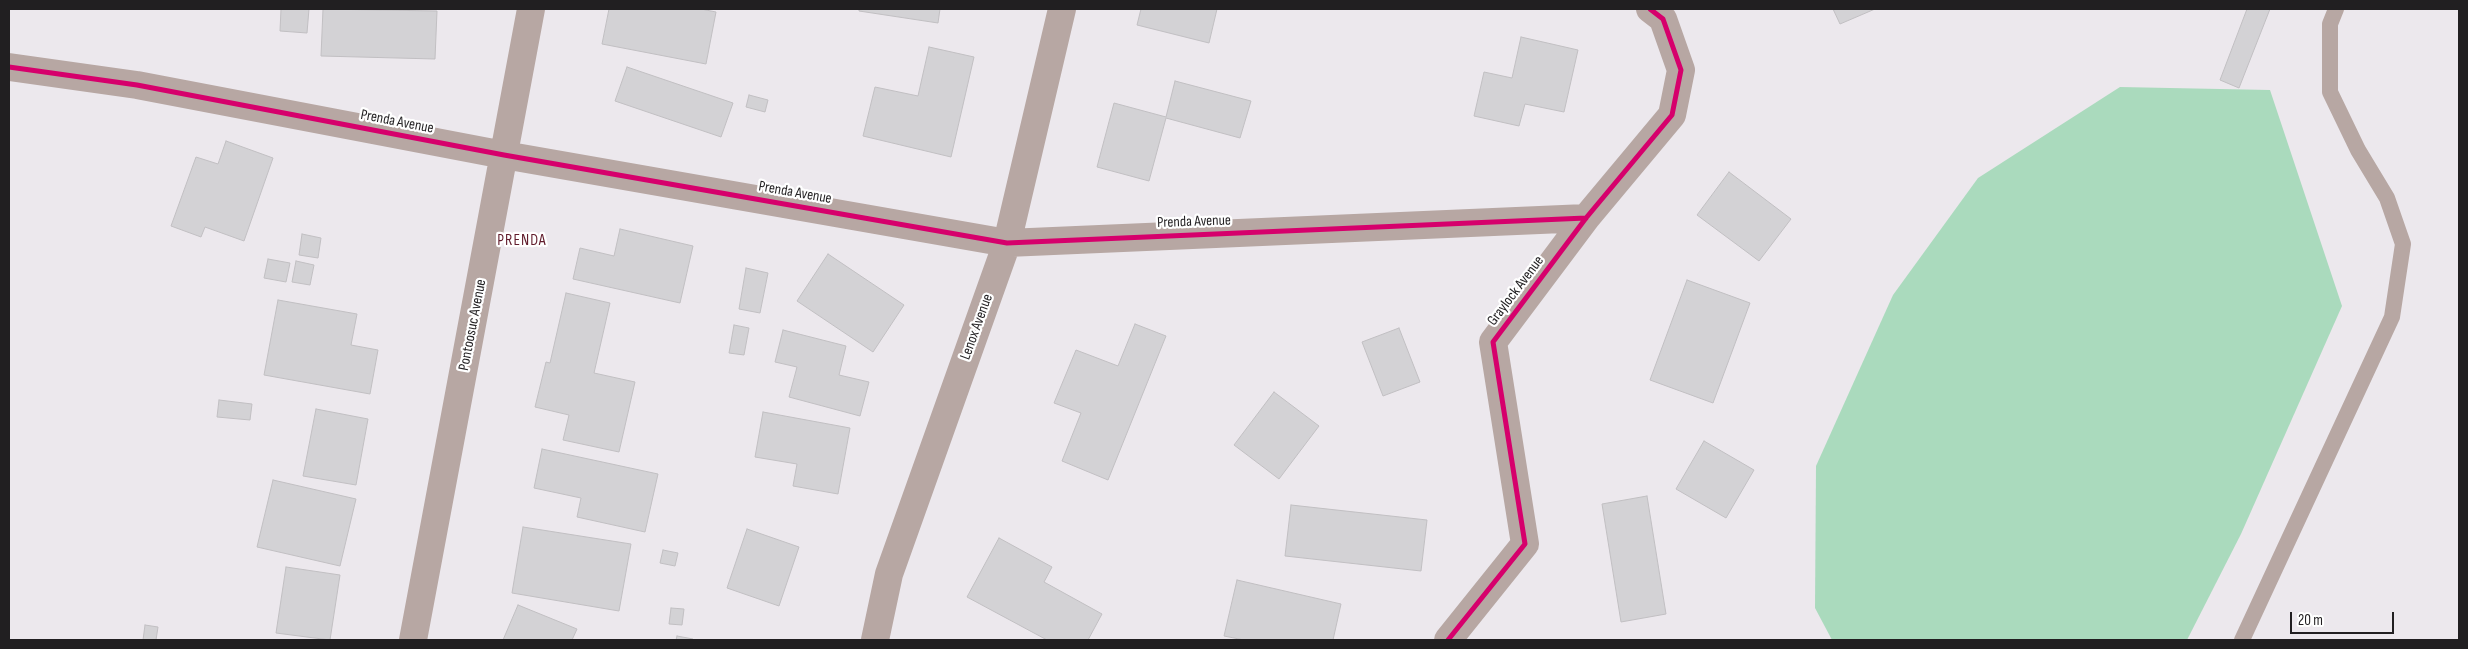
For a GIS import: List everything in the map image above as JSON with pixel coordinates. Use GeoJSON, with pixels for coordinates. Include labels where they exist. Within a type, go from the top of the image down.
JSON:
{"type":"FeatureCollection","features":[{"type":"Feature","properties":{"kind":"street","name":"Pontoosuc Avenue"},"geometry":{"type":"LineString","coordinates":[[413,640],[530,9]]}},
{"type":"Feature","properties":{"kind":"street","name":"Lenox Avenue"},"geometry":{"type":"LineString","coordinates":[[875,640],[889,574],[1007,243],[1062,9]]}},
{"type":"Feature","properties":{"kind":"street","name":"Graylock Avenue"},"geometry":{"type":"LineString","coordinates":[[1448,640],[1525,544],[1493,342],[1586,218],[1672,115],[1681,70],[1663,19],[1650,9]]}},
{"type":"Feature","properties":{"kind":"street","name":"Prenda Avenue"},"geometry":{"type":"LineString","coordinates":[[9,67],[137,85],[504,155],[1007,243],[1586,218]]}},
{"type":"Feature","properties":{"kind":"lane"},"geometry":{"type":"LineString","coordinates":[[2242,640],[2392,317],[2403,244],[2387,198],[2358,150],[2330,92],[2330,24],[2336,9]]}},
{"type":"Feature","properties":{"kind":"green space"},"geometry":{"type":"Polygon","coordinates":[[[2120,87],[2270,90],[2342,306],[2241,534],[2187,640],[1832,640],[1815,608],[1816,466],[1893,295],[1978,178],[2120,87]]]}},
{"type":"Feature","properties":{"kind":"building"},"geometry":{"type":"Polygon","coordinates":[[[281,9],[309,9],[307,33],[280,31],[281,9]]]}},
{"type":"Feature","properties":{"kind":"building"},"geometry":{"type":"Polygon","coordinates":[[[323,9],[437,11],[435,59],[321,56],[323,9]]]}},
{"type":"Feature","properties":{"kind":"building"},"geometry":{"type":"Polygon","coordinates":[[[609,9],[701,9],[716,12],[706,64],[602,44],[609,9]]]}},
{"type":"Feature","properties":{"kind":"building"},"geometry":{"type":"Polygon","coordinates":[[[859,9],[940,9],[938,23],[859,11],[859,9]]]}},
{"type":"Feature","properties":{"kind":"building"},"geometry":{"type":"Polygon","coordinates":[[[1141,9],[1217,9],[1209,43],[1137,25],[1141,9]]]}},
{"type":"Feature","properties":{"kind":"building"},"geometry":{"type":"Polygon","coordinates":[[[1833,9],[1875,9],[1840,24],[1833,9]]]}},
{"type":"Feature","properties":{"kind":"building"},"geometry":{"type":"Polygon","coordinates":[[[2247,9],[2270,9],[2239,88],[2220,80],[2247,9]]]}},
{"type":"Feature","properties":{"kind":"building"},"geometry":{"type":"Polygon","coordinates":[[[1521,37],[1578,50],[1564,112],[1525,104],[1519,126],[1474,116],[1484,72],[1512,78],[1521,37]]]}},
{"type":"Feature","properties":{"kind":"building"},"geometry":{"type":"Polygon","coordinates":[[[929,47],[974,57],[951,157],[863,136],[875,87],[918,96],[929,47]]]}},
{"type":"Feature","properties":{"kind":"building"},"geometry":{"type":"Polygon","coordinates":[[[627,67],[733,103],[721,137],[615,101],[627,67]]]}},
{"type":"Feature","properties":{"kind":"building"},"geometry":{"type":"Polygon","coordinates":[[[1175,81],[1251,101],[1240,138],[1166,118],[1149,181],[1097,167],[1114,103],[1166,117],[1175,81]]]}},
{"type":"Feature","properties":{"kind":"building"},"geometry":{"type":"Polygon","coordinates":[[[749,95],[768,100],[765,112],[746,107],[749,95]]]}},
{"type":"Feature","properties":{"kind":"building"},"geometry":{"type":"Polygon","coordinates":[[[226,141],[273,158],[244,241],[205,227],[201,237],[171,226],[196,157],[218,164],[226,141]]]}},
{"type":"Feature","properties":{"kind":"building"},"geometry":{"type":"Polygon","coordinates":[[[1729,172],[1791,219],[1759,261],[1697,215],[1729,172]]]}},
{"type":"Feature","properties":{"kind":"building"},"geometry":{"type":"Polygon","coordinates":[[[620,229],[693,246],[680,303],[573,279],[580,248],[614,256],[620,229]]]}},
{"type":"Feature","properties":{"kind":"building"},"geometry":{"type":"Polygon","coordinates":[[[302,234],[321,238],[318,258],[299,255],[302,234]]]}},
{"type":"Feature","properties":{"kind":"building"},"geometry":{"type":"Polygon","coordinates":[[[828,254],[904,305],[873,352],[797,301],[828,254]]]}},
{"type":"Feature","properties":{"kind":"building"},"geometry":{"type":"Polygon","coordinates":[[[268,259],[290,263],[286,282],[264,278],[268,259]]]}},
{"type":"Feature","properties":{"kind":"building"},"geometry":{"type":"Polygon","coordinates":[[[296,261],[314,265],[310,285],[292,282],[296,261]]]}},
{"type":"Feature","properties":{"kind":"building"},"geometry":{"type":"Polygon","coordinates":[[[746,268],[768,273],[760,313],[739,309],[746,268]]]}},
{"type":"Feature","properties":{"kind":"building"},"geometry":{"type":"Polygon","coordinates":[[[1687,280],[1750,303],[1713,403],[1650,380],[1687,280]]]}},
{"type":"Feature","properties":{"kind":"building"},"geometry":{"type":"Polygon","coordinates":[[[566,293],[610,303],[594,373],[635,382],[619,452],[563,440],[569,415],[535,407],[546,362],[550,363],[566,293]]]}},
{"type":"Feature","properties":{"kind":"building"},"geometry":{"type":"Polygon","coordinates":[[[278,300],[357,314],[351,345],[378,350],[370,394],[264,375],[278,300]]]}},
{"type":"Feature","properties":{"kind":"building"},"geometry":{"type":"Polygon","coordinates":[[[1135,324],[1166,336],[1108,480],[1062,461],[1081,413],[1054,403],[1076,350],[1118,366],[1135,324]]]}},
{"type":"Feature","properties":{"kind":"building"},"geometry":{"type":"Polygon","coordinates":[[[734,325],[749,328],[744,355],[729,353],[734,325]]]}},
{"type":"Feature","properties":{"kind":"building"},"geometry":{"type":"Polygon","coordinates":[[[1399,328],[1420,382],[1383,396],[1362,342],[1399,328]]]}},
{"type":"Feature","properties":{"kind":"building"},"geometry":{"type":"Polygon","coordinates":[[[783,330],[846,346],[839,375],[869,382],[860,416],[789,397],[797,367],[775,362],[783,330]]]}},
{"type":"Feature","properties":{"kind":"building"},"geometry":{"type":"Polygon","coordinates":[[[1274,392],[1319,426],[1279,479],[1234,445],[1274,392]]]}},
{"type":"Feature","properties":{"kind":"building"},"geometry":{"type":"Polygon","coordinates":[[[219,400],[252,404],[250,420],[217,417],[219,400]]]}},
{"type":"Feature","properties":{"kind":"building"},"geometry":{"type":"Polygon","coordinates":[[[316,409],[368,419],[356,485],[303,476],[316,409]]]}},
{"type":"Feature","properties":{"kind":"building"},"geometry":{"type":"Polygon","coordinates":[[[763,412],[850,428],[838,494],[793,486],[797,464],[755,457],[763,412]]]}},
{"type":"Feature","properties":{"kind":"building"},"geometry":{"type":"Polygon","coordinates":[[[1704,441],[1754,470],[1726,518],[1676,489],[1704,441]]]}},
{"type":"Feature","properties":{"kind":"building"},"geometry":{"type":"Polygon","coordinates":[[[542,449],[658,474],[645,532],[577,517],[581,498],[534,488],[542,449]]]}},
{"type":"Feature","properties":{"kind":"building"},"geometry":{"type":"Polygon","coordinates":[[[273,480],[356,499],[340,566],[257,547],[273,480]]]}},
{"type":"Feature","properties":{"kind":"building"},"geometry":{"type":"Polygon","coordinates":[[[1647,496],[1666,614],[1621,622],[1602,504],[1647,496]]]}},
{"type":"Feature","properties":{"kind":"building"},"geometry":{"type":"Polygon","coordinates":[[[1291,505],[1427,520],[1421,571],[1285,556],[1291,505]]]}},
{"type":"Feature","properties":{"kind":"building"},"geometry":{"type":"Polygon","coordinates":[[[523,527],[631,544],[619,611],[512,593],[523,527]]]}},
{"type":"Feature","properties":{"kind":"building"},"geometry":{"type":"Polygon","coordinates":[[[747,529],[799,547],[779,606],[727,588],[747,529]]]}},
{"type":"Feature","properties":{"kind":"building"},"geometry":{"type":"Polygon","coordinates":[[[999,538],[1052,567],[1044,582],[1102,614],[1088,640],[1047,640],[967,597],[999,538]]]}},
{"type":"Feature","properties":{"kind":"building"},"geometry":{"type":"Polygon","coordinates":[[[663,550],[678,553],[675,566],[660,563],[663,550]]]}},
{"type":"Feature","properties":{"kind":"building"},"geometry":{"type":"Polygon","coordinates":[[[286,567],[340,575],[330,640],[276,633],[286,567]]]}},
{"type":"Feature","properties":{"kind":"building"},"geometry":{"type":"Polygon","coordinates":[[[1237,580],[1341,604],[1333,640],[1244,640],[1224,636],[1237,580]]]}},
{"type":"Feature","properties":{"kind":"building"},"geometry":{"type":"Polygon","coordinates":[[[518,605],[577,629],[572,640],[503,640],[518,605]]]}},
{"type":"Feature","properties":{"kind":"building"},"geometry":{"type":"Polygon","coordinates":[[[671,608],[684,609],[682,625],[669,624],[671,608]]]}},
{"type":"Feature","properties":{"kind":"building"},"geometry":{"type":"Polygon","coordinates":[[[145,625],[158,627],[156,640],[143,640],[145,625]]]}},
{"type":"Feature","properties":{"kind":"building"},"geometry":{"type":"Polygon","coordinates":[[[677,636],[693,639],[693,640],[676,640],[677,636]]]}},
{"type":"Feature","properties":{"kind":"cycle path"},"geometry":{"type":"LineString","coordinates":[[1448,640],[1525,544],[1493,342],[1586,218],[1672,115],[1681,70],[1663,19],[1650,9]]}},
{"type":"Feature","properties":{"kind":"cycle path"},"geometry":{"type":"LineString","coordinates":[[9,67],[137,85],[504,155],[1007,243],[1586,218]]}},
{"type":"Feature","properties":{"kind":"district","name":"PRENDA"},"geometry":{"type":"Point","coordinates":[522,241]}}]}
